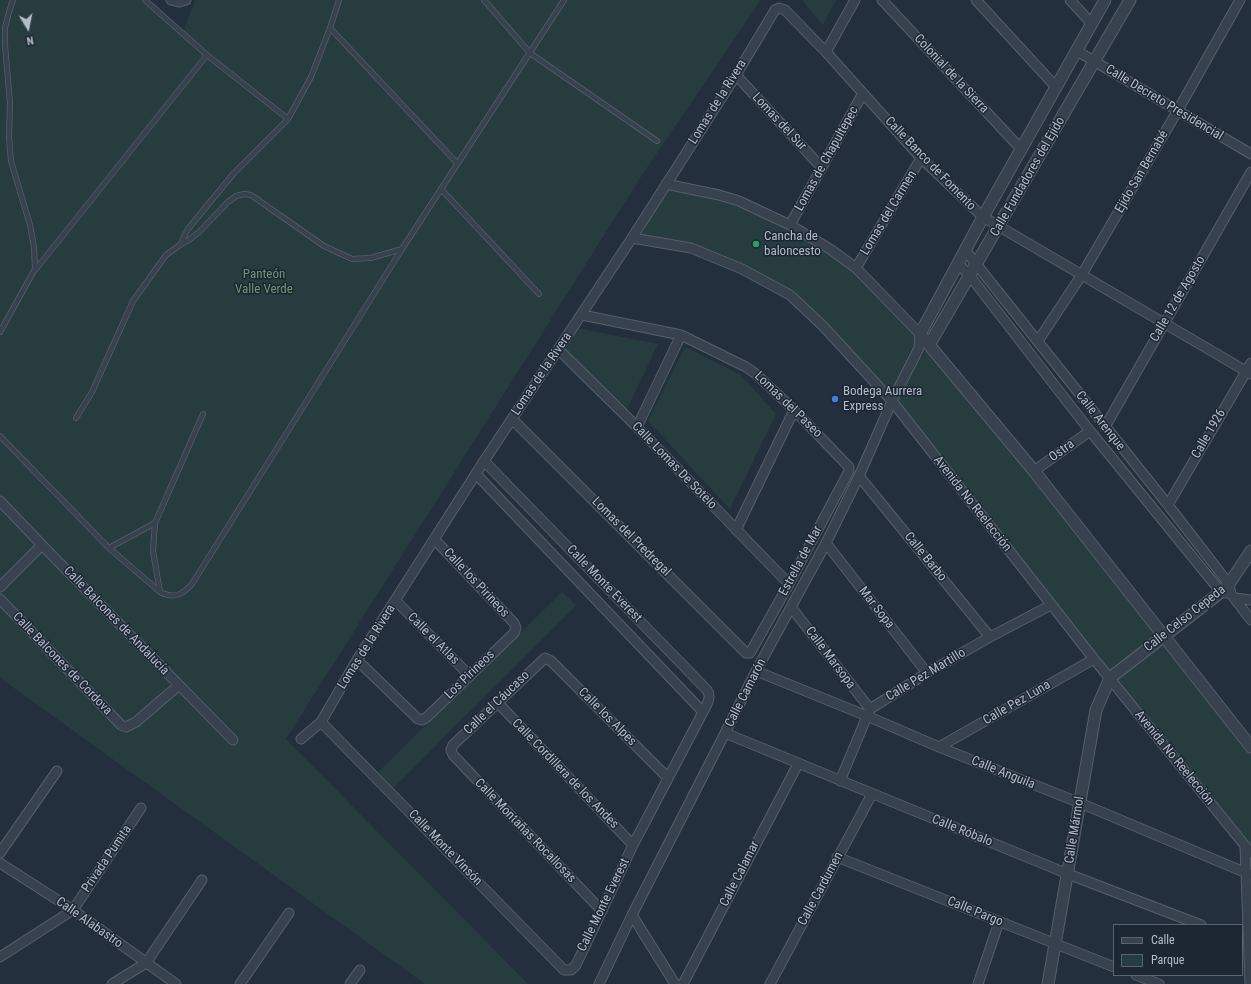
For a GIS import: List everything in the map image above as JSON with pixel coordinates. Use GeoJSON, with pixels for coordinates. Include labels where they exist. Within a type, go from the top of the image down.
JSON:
{"type":"FeatureCollection","features":[{"type":"Feature","properties":{"kind":"street"},"geometry":{"type":"LineString","coordinates":[[171,0],[179,2],[185,1]]}},
{"type":"Feature","properties":{"kind":"street"},"geometry":{"type":"LineString","coordinates":[[826,52],[855,0]]}},
{"type":"Feature","properties":{"kind":"street","name":"Colonial de la Sierra"},"geometry":{"type":"LineString","coordinates":[[882,0],[1021,149]]}},
{"type":"Feature","properties":{"kind":"street"},"geometry":{"type":"LineString","coordinates":[[976,0],[1056,87]]}},
{"type":"Feature","properties":{"kind":"street"},"geometry":{"type":"LineString","coordinates":[[1070,0],[1092,24]]}},
{"type":"Feature","properties":{"kind":"street","name":"Calle Fundadores del Ejido"},"geometry":{"type":"LineString","coordinates":[[920,334],[983,217],[1105,0]]}},
{"type":"Feature","properties":{"kind":"street","name":"Calle Fundadores del Ejido"},"geometry":{"type":"LineString","coordinates":[[892,401],[924,346],[970,276],[1130,0]]}},
{"type":"Feature","properties":{"kind":"street","name":"Ejido San Bernabé"},"geometry":{"type":"LineString","coordinates":[[1038,341],[1082,276],[1240,0]]}},
{"type":"Feature","properties":{"kind":"street","name":"Calle Banco de Fomento"},"geometry":{"type":"LineString","coordinates":[[780,8],[785,10],[826,52],[921,158],[983,217],[1249,373]]}},
{"type":"Feature","properties":{"kind":"street","name":"Lomas de la Rivera"},"geometry":{"type":"LineString","coordinates":[[301,739],[320,722],[357,660],[484,461],[632,238],[736,75],[775,10],[780,8]]}},
{"type":"Feature","properties":{"kind":"street","name":"Calle Decreto Presidencial"},"geometry":{"type":"LineString","coordinates":[[1077,51],[1251,154]]}},
{"type":"Feature","properties":{"kind":"street","name":"Lomas del Sur"},"geometry":{"type":"LineString","coordinates":[[736,75],[822,168]]}},
{"type":"Feature","properties":{"kind":"street","name":"Lomas de Chapultepec"},"geometry":{"type":"LineString","coordinates":[[790,225],[864,93]]}},
{"type":"Feature","properties":{"kind":"street","name":"Lomas del Carmen"},"geometry":{"type":"LineString","coordinates":[[856,268],[921,158]]}},
{"type":"Feature","properties":{"kind":"street","name":"Calle 12 de Agosto"},"geometry":{"type":"LineString","coordinates":[[1105,427],[1251,172]]}},
{"type":"Feature","properties":{"kind":"street"},"geometry":{"type":"LineString","coordinates":[[666,184],[719,195],[739,201],[790,225],[830,249],[856,268],[920,334],[924,346],[1034,471],[1251,747]]}},
{"type":"Feature","properties":{"kind":"street","name":"Avenida No Reelección"},"geometry":{"type":"LineString","coordinates":[[632,238],[691,248],[742,269],[790,295],[823,326],[892,401],[1094,659],[1251,854]]}},
{"type":"Feature","properties":{"kind":"street","name":"Calle Arenque"},"geometry":{"type":"LineString","coordinates":[[965,250],[1168,505],[1229,592]]}},
{"type":"Feature","properties":{"kind":"street","name":"Calle Arenque"},"geometry":{"type":"LineString","coordinates":[[958,263],[970,276],[1090,431],[1229,592],[1251,620]]}},
{"type":"Feature","properties":{"kind":"street","name":"Lomas del Paseo"},"geometry":{"type":"LineString","coordinates":[[582,315],[681,335],[746,366],[794,410],[849,467]]}},
{"type":"Feature","properties":{"kind":"street"},"geometry":{"type":"LineString","coordinates":[[637,427],[681,335]]}},
{"type":"Feature","properties":{"kind":"street","name":"Calle Lomas De Sotelo"},"geometry":{"type":"LineString","coordinates":[[559,350],[637,427],[789,584]]}},
{"type":"Feature","properties":{"kind":"street","name":"Calle 1926"},"geometry":{"type":"LineString","coordinates":[[1168,505],[1249,373],[1251,363]]}},
{"type":"Feature","properties":{"kind":"street","name":"Calle Camarón"},"geometry":{"type":"LineString","coordinates":[[599,984],[632,915],[756,671],[826,542],[859,476],[892,401]]}},
{"type":"Feature","properties":{"kind":"street"},"geometry":{"type":"LineString","coordinates":[[736,530],[794,410]]}},
{"type":"Feature","properties":{"kind":"street","name":"Lomas del Predregal"},"geometry":{"type":"LineString","coordinates":[[512,419],[746,653],[750,654]]}},
{"type":"Feature","properties":{"kind":"street","name":"Ostra"},"geometry":{"type":"LineString","coordinates":[[1034,471],[1090,431]]}},
{"type":"Feature","properties":{"kind":"street","name":"Calle Monte Everest"},"geometry":{"type":"LineString","coordinates":[[484,461],[707,690],[709,694],[704,712],[633,845],[576,965],[571,970]]}},
{"type":"Feature","properties":{"kind":"street","name":"Estrella de Mar"},"geometry":{"type":"LineString","coordinates":[[750,654],[849,471],[849,467]]}},
{"type":"Feature","properties":{"kind":"street","name":"Calle Monte Everest"},"geometry":{"type":"LineString","coordinates":[[476,474],[704,712]]}},
{"type":"Feature","properties":{"kind":"street","name":"Calle Barbo"},"geometry":{"type":"LineString","coordinates":[[859,476],[990,638]]}},
{"type":"Feature","properties":{"kind":"street","name":"Calle Balcones de Andalucía"},"geometry":{"type":"LineString","coordinates":[[0,501],[233,740]]}},
{"type":"Feature","properties":{"kind":"street","name":"Calle los Pirineos"},"geometry":{"type":"LineString","coordinates":[[435,540],[514,623],[516,628]]}},
{"type":"Feature","properties":{"kind":"street","name":"Mar Sopa"},"geometry":{"type":"LineString","coordinates":[[826,542],[927,673]]}},
{"type":"Feature","properties":{"kind":"street"},"geometry":{"type":"LineString","coordinates":[[0,587],[42,545]]}},
{"type":"Feature","properties":{"kind":"street","name":"Calle Celso Cepeda"},"geometry":{"type":"LineString","coordinates":[[1110,678],[1164,637],[1229,592],[1251,551]]}},
{"type":"Feature","properties":{"kind":"street"},"geometry":{"type":"LineString","coordinates":[[1229,592],[1251,600]]}},
{"type":"Feature","properties":{"kind":"street","name":"Calle Balcones de Cordova"},"geometry":{"type":"LineString","coordinates":[[0,599],[117,722],[126,727],[136,722],[179,685]]}},
{"type":"Feature","properties":{"kind":"street","name":"Calle el Atlas"},"geometry":{"type":"LineString","coordinates":[[396,601],[470,676]]}},
{"type":"Feature","properties":{"kind":"street","name":"Calle Pez Martillo"},"geometry":{"type":"LineString","coordinates":[[868,713],[927,673],[1052,605]]}},
{"type":"Feature","properties":{"kind":"street","name":"Calle Marsopa"},"geometry":{"type":"LineString","coordinates":[[791,607],[868,713]]}},
{"type":"Feature","properties":{"kind":"street","name":"Los Pirineos"},"geometry":{"type":"LineString","coordinates":[[357,660],[418,719],[422,720],[427,717],[514,633],[516,628]]}},
{"type":"Feature","properties":{"kind":"street","name":"Calle el Cáucaso"},"geometry":{"type":"LineString","coordinates":[[451,750],[453,745],[544,658]]}},
{"type":"Feature","properties":{"kind":"street","name":"Calle los Alpes"},"geometry":{"type":"LineString","coordinates":[[544,658],[551,661],[668,778]]}},
{"type":"Feature","properties":{"kind":"street","name":"Calle Pez Luna"},"geometry":{"type":"LineString","coordinates":[[939,747],[1094,659]]}},
{"type":"Feature","properties":{"kind":"street","name":"Calle Anguila"},"geometry":{"type":"LineString","coordinates":[[756,671],[868,713],[939,747],[1080,803],[1248,873]]}},
{"type":"Feature","properties":{"kind":"street","name":"Calle Mármol"},"geometry":{"type":"LineString","coordinates":[[1048,984],[1096,710],[1110,678]]}},
{"type":"Feature","properties":{"kind":"street","name":"Calle Cordillera de los Andes"},"geometry":{"type":"LineString","coordinates":[[498,703],[633,845]]}},
{"type":"Feature","properties":{"kind":"street"},"geometry":{"type":"LineString","coordinates":[[840,781],[868,713]]}},
{"type":"Feature","properties":{"kind":"street","name":"Calle Monte Vinsón"},"geometry":{"type":"LineString","coordinates":[[320,722],[564,970],[571,970]]}},
{"type":"Feature","properties":{"kind":"street","name":"Calle Róbalo"},"geometry":{"type":"LineString","coordinates":[[725,733],[1068,874],[1198,924]]}},
{"type":"Feature","properties":{"kind":"street","name":"Calle Montañas Rocallosas"},"geometry":{"type":"LineString","coordinates":[[451,750],[453,755],[602,910]]}},
{"type":"Feature","properties":{"kind":"street","name":"Calle Calamar"},"geometry":{"type":"LineString","coordinates":[[683,984],[798,764]]}},
{"type":"Feature","properties":{"kind":"street"},"geometry":{"type":"LineString","coordinates":[[0,853],[57,771]]}},
{"type":"Feature","properties":{"kind":"street","name":"Calle Cardumen"},"geometry":{"type":"LineString","coordinates":[[770,984],[872,794]]}},
{"type":"Feature","properties":{"kind":"street","name":"Privada Pumita"},"geometry":{"type":"LineString","coordinates":[[73,910],[141,808]]}},
{"type":"Feature","properties":{"kind":"street"},"geometry":{"type":"LineString","coordinates":[[1245,846],[1248,873],[1245,942],[1250,984]]}},
{"type":"Feature","properties":{"kind":"street","name":"Calle Pargo"},"geometry":{"type":"LineString","coordinates":[[837,857],[1113,967]]}},
{"type":"Feature","properties":{"kind":"street","name":"Calle Alabastro"},"geometry":{"type":"LineString","coordinates":[[0,863],[73,910],[176,984]]}},
{"type":"Feature","properties":{"kind":"street"},"geometry":{"type":"LineString","coordinates":[[112,984],[146,963],[202,880]]}},
{"type":"Feature","properties":{"kind":"street"},"geometry":{"type":"LineString","coordinates":[[0,957],[73,910]]}},
{"type":"Feature","properties":{"kind":"street"},"geometry":{"type":"LineString","coordinates":[[240,984],[289,913]]}},
{"type":"Feature","properties":{"kind":"street"},"geometry":{"type":"LineString","coordinates":[[632,915],[675,984]]}},
{"type":"Feature","properties":{"kind":"street"},"geometry":{"type":"LineString","coordinates":[[978,984],[999,922]]}},
{"type":"Feature","properties":{"kind":"street"},"geometry":{"type":"LineString","coordinates":[[350,984],[360,970]]}},
{"type":"Feature","properties":{"kind":"street"},"geometry":{"type":"LineString","coordinates":[[1139,976],[1159,984]]}},
{"type":"Feature","properties":{"kind":"lane"},"geometry":{"type":"LineString","coordinates":[[13,0],[5,28],[10,103],[11,161],[30,225],[34,248],[35,269]]}},
{"type":"Feature","properties":{"kind":"lane"},"geometry":{"type":"LineString","coordinates":[[146,0],[207,55],[288,119]]}},
{"type":"Feature","properties":{"kind":"lane"},"geometry":{"type":"LineString","coordinates":[[180,244],[188,229],[234,173],[288,119],[311,77],[340,0]]}},
{"type":"Feature","properties":{"kind":"lane"},"geometry":{"type":"LineString","coordinates":[[484,0],[530,53],[657,141]]}},
{"type":"Feature","properties":{"kind":"lane"},"geometry":{"type":"LineString","coordinates":[[0,436],[109,548],[160,592],[168,596],[178,595],[186,591],[192,584],[457,163],[564,0]]}},
{"type":"Feature","properties":{"kind":"lane"},"geometry":{"type":"LineString","coordinates":[[330,28],[457,163]]}},
{"type":"Feature","properties":{"kind":"lane"},"geometry":{"type":"LineString","coordinates":[[0,332],[35,269],[207,55]]}},
{"type":"Feature","properties":{"kind":"lane"},"geometry":{"type":"LineString","coordinates":[[441,189],[539,294]]}},
{"type":"Feature","properties":{"kind":"lane"},"geometry":{"type":"LineString","coordinates":[[76,418],[92,392],[133,301],[166,255],[199,232],[228,202],[236,196],[244,194],[251,195],[324,246],[352,259],[371,258],[402,249]]}},
{"type":"Feature","properties":{"kind":"lane"},"geometry":{"type":"LineString","coordinates":[[160,592],[153,551],[155,523],[203,414]]}},
{"type":"Feature","properties":{"kind":"lane"},"geometry":{"type":"LineString","coordinates":[[109,548],[155,523]]}},
{"type":"Feature","properties":{"kind":"green space","name":"Panteón Valle Verde"},"geometry":{"type":"Polygon","coordinates":[[[0,0],[148,0],[183,32],[195,0],[761,0],[642,175],[286,739],[528,984],[425,984],[0,678],[0,0]]]}},
{"type":"Feature","properties":{"kind":"green space"},"geometry":{"type":"Polygon","coordinates":[[[802,0],[836,0],[823,25],[802,0]]]}},
{"type":"Feature","properties":{"kind":"green space"},"geometry":{"type":"Polygon","coordinates":[[[666,184],[739,201],[856,268],[920,334],[919,348],[895,396],[929,345],[1251,749],[1251,854],[892,401],[790,295],[691,248],[633,238],[666,184]]]}},
{"type":"Feature","properties":{"kind":"green space"},"geometry":{"type":"Polygon","coordinates":[[[577,328],[658,344],[626,411],[564,351],[577,328]]]}},
{"type":"Feature","properties":{"kind":"green space"},"geometry":{"type":"Polygon","coordinates":[[[685,347],[741,375],[776,414],[730,509],[648,421],[685,347]]]}},
{"type":"Feature","properties":{"kind":"green space"},"geometry":{"type":"Polygon","coordinates":[[[562,592],[576,605],[393,788],[378,772],[562,592]]]}},
{"type":"Feature","properties":{"kind":"place","name":"Cancha de baloncesto"},"geometry":{"type":"Point","coordinates":[756,244]}},
{"type":"Feature","properties":{"kind":"place","name":"Bodega Aurrera Express"},"geometry":{"type":"Point","coordinates":[835,399]}}]}
